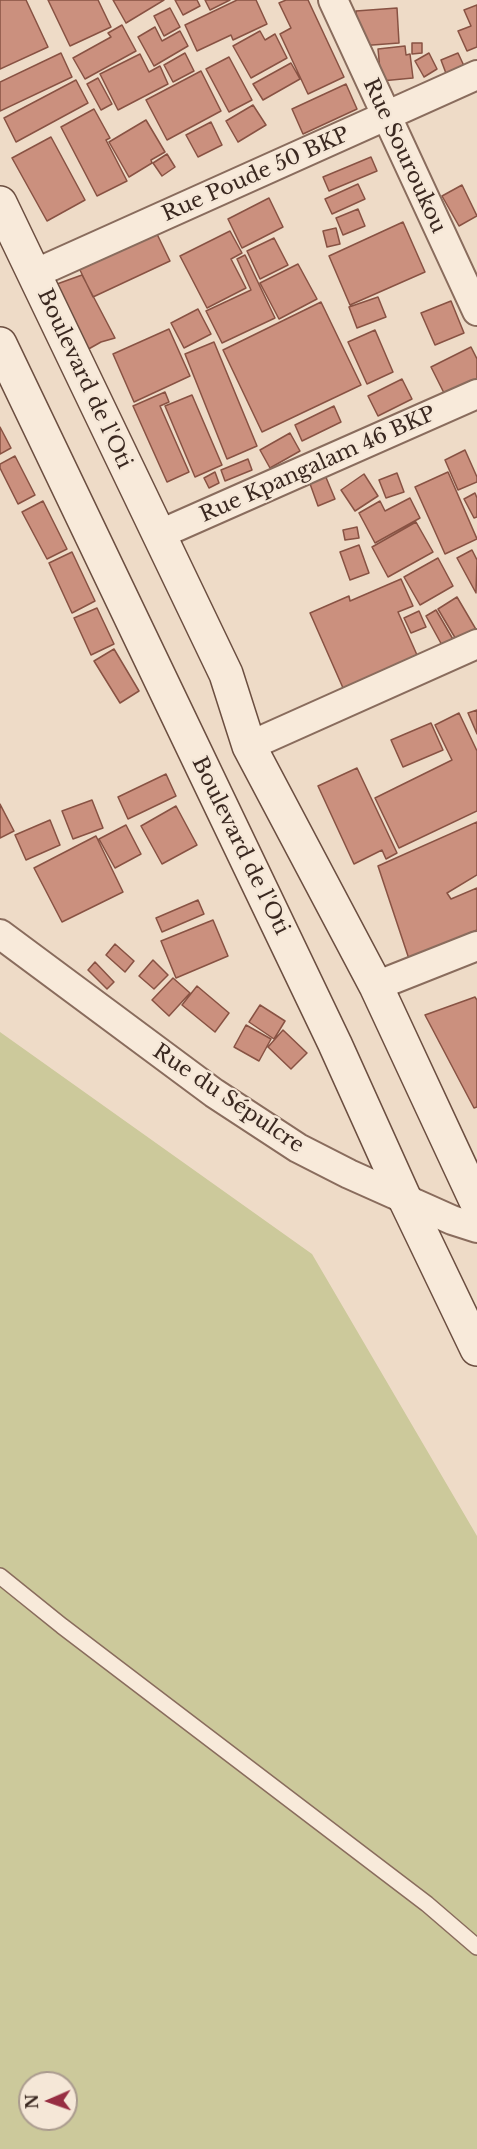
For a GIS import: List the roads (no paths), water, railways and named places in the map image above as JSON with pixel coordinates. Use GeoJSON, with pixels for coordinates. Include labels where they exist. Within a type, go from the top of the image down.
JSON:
{"type":"FeatureCollection","features":[{"type":"Feature","properties":{"kind":"main road","name":"Boulevard de l'Oti"},"geometry":{"type":"LineString","coordinates":[[0,203],[226,674],[249,746],[376,986],[477,1203]]}},
{"type":"Feature","properties":{"kind":"main road","name":"Boulevard de l'Oti"},"geometry":{"type":"LineString","coordinates":[[0,344],[335,1044],[404,1197],[477,1349]]}},
{"type":"Feature","properties":{"kind":"street","name":"Rue Souroukou"},"geometry":{"type":"LineString","coordinates":[[333,0],[477,311]]}},
{"type":"Feature","properties":{"kind":"street","name":"Rue Poude 50 BKP"},"geometry":{"type":"LineString","coordinates":[[34,274],[477,75]]}},
{"type":"Feature","properties":{"kind":"street","name":"Rue Kpangalam 46 BKP"},"geometry":{"type":"LineString","coordinates":[[158,536],[477,394]]}},
{"type":"Feature","properties":{"kind":"street"},"geometry":{"type":"LineString","coordinates":[[249,746],[477,644]]}},
{"type":"Feature","properties":{"kind":"street","name":"Rue du Sépulcre"},"geometry":{"type":"LineString","coordinates":[[0,934],[214,1094],[298,1148],[349,1174],[452,1220],[477,1228]]}},
{"type":"Feature","properties":{"kind":"street"},"geometry":{"type":"LineString","coordinates":[[376,986],[477,946]]}},
{"type":"Feature","properties":{"kind":"lane"},"geometry":{"type":"LineString","coordinates":[[0,1576],[62,1626],[427,1904],[477,1947]]}}]}
